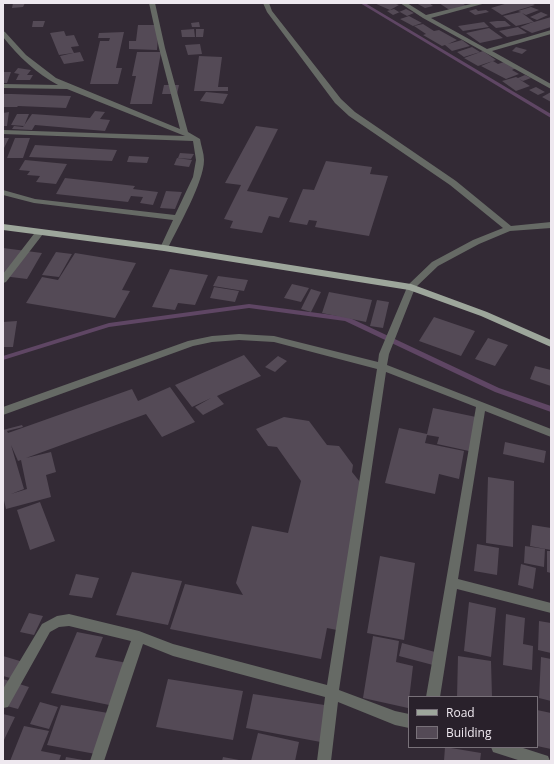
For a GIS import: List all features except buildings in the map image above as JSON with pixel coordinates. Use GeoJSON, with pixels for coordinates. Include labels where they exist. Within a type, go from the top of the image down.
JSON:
{"type":"FeatureCollection","features":[{"type":"Feature","properties":{"kind":"main road"},"geometry":{"type":"LineString","coordinates":[[3,227],[164,248],[411,287],[484,314],[551,344]]}},
{"type":"Feature","properties":{"kind":"street"},"geometry":{"type":"LineString","coordinates":[[152,3],[162,48],[185,134]]}},
{"type":"Feature","properties":{"kind":"street"},"geometry":{"type":"LineString","coordinates":[[266,3],[269,11],[338,101],[352,114],[453,183],[509,229]]}},
{"type":"Feature","properties":{"kind":"street"},"geometry":{"type":"LineString","coordinates":[[403,3],[425,17],[551,87]]}},
{"type":"Feature","properties":{"kind":"street"},"geometry":{"type":"LineString","coordinates":[[425,17],[483,3]]}},
{"type":"Feature","properties":{"kind":"street"},"geometry":{"type":"LineString","coordinates":[[486,51],[551,32]]}},
{"type":"Feature","properties":{"kind":"street"},"geometry":{"type":"LineString","coordinates":[[3,33],[16,48],[49,76],[70,87],[120,108],[168,125],[196,139]]}},
{"type":"Feature","properties":{"kind":"street"},"geometry":{"type":"LineString","coordinates":[[3,48],[16,48]]}},
{"type":"Feature","properties":{"kind":"street"},"geometry":{"type":"LineString","coordinates":[[3,86],[70,87]]}},
{"type":"Feature","properties":{"kind":"street"},"geometry":{"type":"LineString","coordinates":[[3,132],[196,139]]}},
{"type":"Feature","properties":{"kind":"street"},"geometry":{"type":"LineString","coordinates":[[164,248],[197,177],[200,160],[196,139]]}},
{"type":"Feature","properties":{"kind":"street"},"geometry":{"type":"LineString","coordinates":[[3,192],[34,201],[179,218]]}},
{"type":"Feature","properties":{"kind":"street"},"geometry":{"type":"LineString","coordinates":[[324,761],[332,693],[384,354],[411,287],[435,264],[476,242],[509,229],[551,225]]}},
{"type":"Feature","properties":{"kind":"street"},"geometry":{"type":"LineString","coordinates":[[3,280],[40,232]]}},
{"type":"Feature","properties":{"kind":"street"},"geometry":{"type":"LineString","coordinates":[[3,411],[190,343],[212,339],[239,337],[274,339],[383,367],[551,433]]}},
{"type":"Feature","properties":{"kind":"street"},"geometry":{"type":"LineString","coordinates":[[433,696],[481,406]]}},
{"type":"Feature","properties":{"kind":"street"},"geometry":{"type":"LineString","coordinates":[[453,583],[551,608]]}},
{"type":"Feature","properties":{"kind":"street"},"geometry":{"type":"LineString","coordinates":[[3,702],[46,628],[57,622],[69,620],[139,638],[174,650],[332,693],[395,718],[408,721]]}},
{"type":"Feature","properties":{"kind":"street"},"geometry":{"type":"LineString","coordinates":[[97,761],[127,668],[139,638]]}},
{"type":"Feature","properties":{"kind":"street"},"geometry":{"type":"LineString","coordinates":[[501,748],[543,761]]}},
{"type":"Feature","properties":{"kind":"waterway"},"geometry":{"type":"LineString","coordinates":[[362,3],[551,116]]}},
{"type":"Feature","properties":{"kind":"waterway"},"geometry":{"type":"LineString","coordinates":[[3,358],[109,325],[249,306],[346,319],[497,390],[551,409]]}}]}
